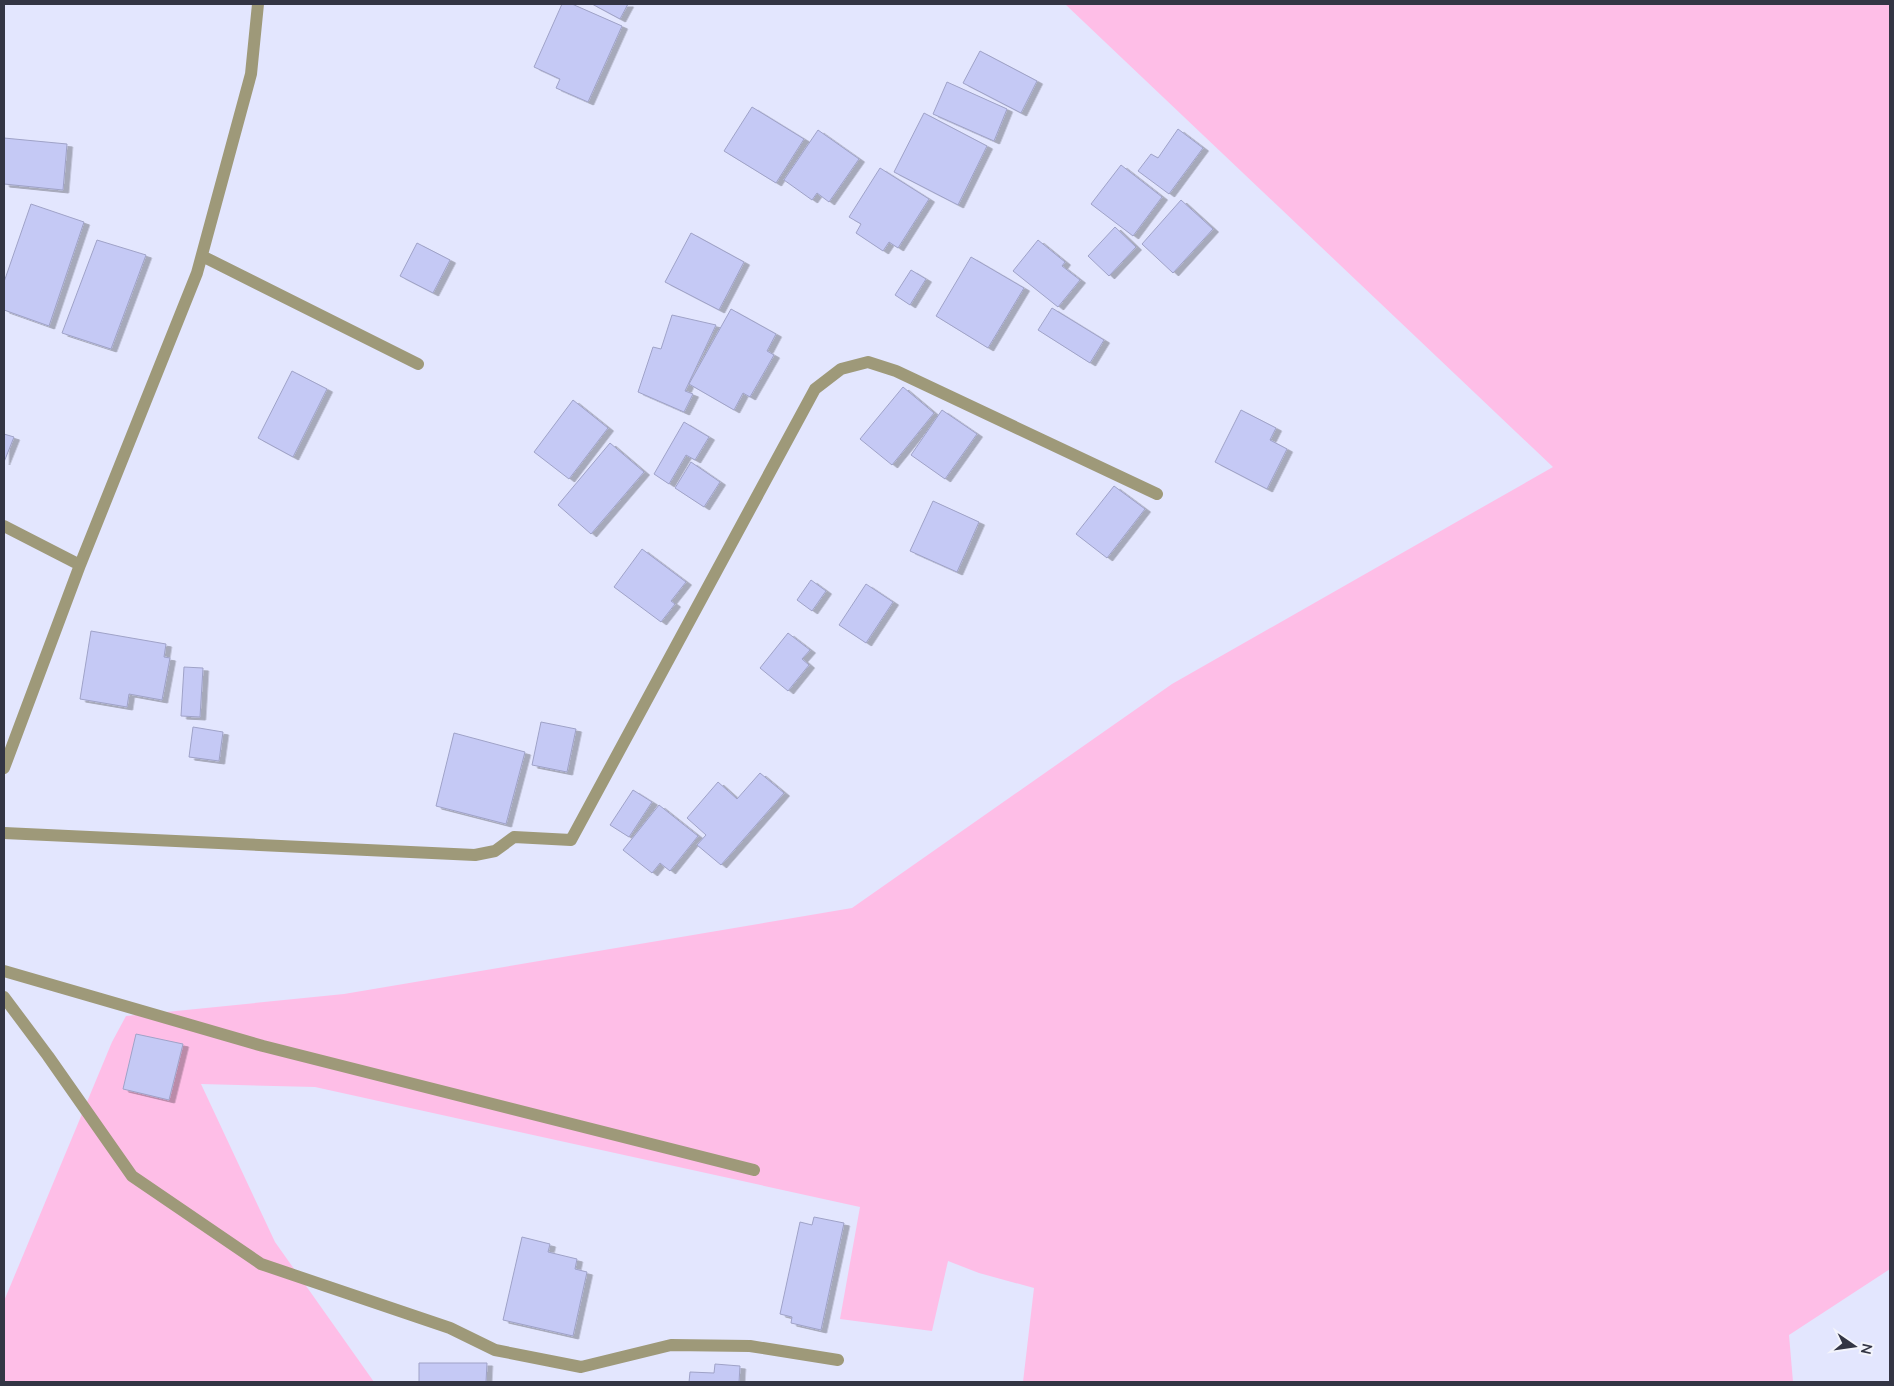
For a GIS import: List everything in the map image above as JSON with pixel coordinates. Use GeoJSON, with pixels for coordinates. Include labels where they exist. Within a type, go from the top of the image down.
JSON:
{"type":"FeatureCollection","features":[{"type":"Feature","properties":{"kind":"street"},"geometry":{"type":"LineString","coordinates":[[4,768],[80,565],[197,273],[251,74],[258,4]]}},
{"type":"Feature","properties":{"kind":"street"},"geometry":{"type":"LineString","coordinates":[[202,256],[418,364]]}},
{"type":"Feature","properties":{"kind":"street"},"geometry":{"type":"LineString","coordinates":[[4,833],[476,855],[496,851],[514,838],[571,840],[815,389],[841,369],[868,362],[896,371],[1157,494]]}},
{"type":"Feature","properties":{"kind":"street"},"geometry":{"type":"LineString","coordinates":[[4,526],[80,565]]}},
{"type":"Feature","properties":{"kind":"street"},"geometry":{"type":"LineString","coordinates":[[4,971],[263,1046],[754,1170]]}},
{"type":"Feature","properties":{"kind":"street"},"geometry":{"type":"LineString","coordinates":[[4,997],[132,1176],[261,1264],[450,1328],[495,1350],[581,1367],[671,1345],[750,1346],[838,1360]]}},
{"type":"Feature","properties":{"kind":"shaded area"},"geometry":{"type":"Polygon","coordinates":[[[1065,4],[1890,4],[1890,1269],[1789,1335],[1793,1382],[1023,1382],[1034,1288],[979,1273],[948,1261],[932,1331],[840,1319],[860,1207],[315,1087],[201,1084],[275,1242],[374,1382],[4,1382],[4,1301],[112,1042],[126,1016],[344,994],[852,908],[1172,684],[1553,467],[1065,4]]]}},
{"type":"Feature","properties":{"kind":"building"},"geometry":{"type":"Polygon","coordinates":[[[562,4],[572,4],[622,26],[588,102],[556,88],[560,79],[534,67],[562,4]]]}},
{"type":"Feature","properties":{"kind":"building"},"geometry":{"type":"Polygon","coordinates":[[[592,4],[628,4],[620,19],[592,4]]]}},
{"type":"Feature","properties":{"kind":"building"},"geometry":{"type":"Polygon","coordinates":[[[980,51],[1037,81],[1021,113],[963,83],[980,51]]]}},
{"type":"Feature","properties":{"kind":"building"},"geometry":{"type":"Polygon","coordinates":[[[947,82],[1007,109],[994,141],[933,114],[947,82]]]}},
{"type":"Feature","properties":{"kind":"building"},"geometry":{"type":"Polygon","coordinates":[[[752,107],[804,139],[776,183],[724,151],[752,107]]]}},
{"type":"Feature","properties":{"kind":"building"},"geometry":{"type":"Polygon","coordinates":[[[924,113],[987,146],[958,205],[894,172],[924,113]]]}},
{"type":"Feature","properties":{"kind":"building"},"geometry":{"type":"Polygon","coordinates":[[[1178,129],[1203,148],[1169,194],[1138,171],[1151,154],[1158,158],[1178,129]]]}},
{"type":"Feature","properties":{"kind":"building"},"geometry":{"type":"Polygon","coordinates":[[[818,130],[859,159],[829,202],[817,193],[812,200],[784,180],[818,130]]]}},
{"type":"Feature","properties":{"kind":"building"},"geometry":{"type":"Polygon","coordinates":[[[4,138],[67,144],[63,190],[4,184],[4,138]]]}},
{"type":"Feature","properties":{"kind":"building"},"geometry":{"type":"Polygon","coordinates":[[[1121,165],[1162,197],[1133,236],[1091,204],[1121,165]]]}},
{"type":"Feature","properties":{"kind":"building"},"geometry":{"type":"Polygon","coordinates":[[[880,168],[929,199],[898,248],[889,242],[883,251],[856,233],[861,224],[849,217],[880,168]]]}},
{"type":"Feature","properties":{"kind":"building"},"geometry":{"type":"Polygon","coordinates":[[[1181,200],[1213,229],[1173,273],[1142,244],[1181,200]]]}},
{"type":"Feature","properties":{"kind":"building"},"geometry":{"type":"Polygon","coordinates":[[[31,204],[84,222],[49,326],[4,310],[4,282],[31,204]]]}},
{"type":"Feature","properties":{"kind":"building"},"geometry":{"type":"Polygon","coordinates":[[[1115,227],[1136,247],[1109,276],[1088,256],[1115,227]]]}},
{"type":"Feature","properties":{"kind":"building"},"geometry":{"type":"Polygon","coordinates":[[[691,233],[744,262],[719,310],[665,282],[691,233]]]}},
{"type":"Feature","properties":{"kind":"building"},"geometry":{"type":"Polygon","coordinates":[[[97,240],[146,255],[111,349],[62,333],[97,240]]]}},
{"type":"Feature","properties":{"kind":"building"},"geometry":{"type":"Polygon","coordinates":[[[1038,240],[1065,262],[1062,266],[1080,280],[1058,307],[1013,271],[1038,240]]]}},
{"type":"Feature","properties":{"kind":"building"},"geometry":{"type":"Polygon","coordinates":[[[417,243],[450,260],[433,293],[400,276],[417,243]]]}},
{"type":"Feature","properties":{"kind":"building"},"geometry":{"type":"Polygon","coordinates":[[[971,257],[1024,288],[988,348],[936,316],[971,257]]]}},
{"type":"Feature","properties":{"kind":"building"},"geometry":{"type":"Polygon","coordinates":[[[911,270],[926,279],[910,305],[895,295],[911,270]]]}},
{"type":"Feature","properties":{"kind":"building"},"geometry":{"type":"Polygon","coordinates":[[[1052,308],[1104,340],[1090,363],[1038,330],[1052,308]]]}},
{"type":"Feature","properties":{"kind":"building"},"geometry":{"type":"Polygon","coordinates":[[[731,309],[776,334],[767,351],[774,355],[750,397],[743,393],[734,410],[689,384],[731,309]]]}},
{"type":"Feature","properties":{"kind":"building"},"geometry":{"type":"Polygon","coordinates":[[[672,315],[716,325],[685,391],[693,394],[684,412],[638,392],[653,347],[661,349],[672,315]]]}},
{"type":"Feature","properties":{"kind":"building"},"geometry":{"type":"Polygon","coordinates":[[[292,371],[327,389],[293,457],[258,438],[292,371]]]}},
{"type":"Feature","properties":{"kind":"building"},"geometry":{"type":"Polygon","coordinates":[[[903,387],[934,413],[892,465],[860,439],[903,387]]]}},
{"type":"Feature","properties":{"kind":"building"},"geometry":{"type":"Polygon","coordinates":[[[573,400],[608,428],[569,479],[534,452],[573,400]]]}},
{"type":"Feature","properties":{"kind":"building"},"geometry":{"type":"Polygon","coordinates":[[[942,410],[977,434],[945,479],[911,455],[942,410]]]}},
{"type":"Feature","properties":{"kind":"building"},"geometry":{"type":"Polygon","coordinates":[[[1241,410],[1276,428],[1270,440],[1287,449],[1267,489],[1215,462],[1241,410]]]}},
{"type":"Feature","properties":{"kind":"building"},"geometry":{"type":"Polygon","coordinates":[[[684,422],[709,437],[695,460],[686,455],[669,484],[654,474],[684,422]]]}},
{"type":"Feature","properties":{"kind":"building"},"geometry":{"type":"Polygon","coordinates":[[[4,434],[14,437],[4,462],[4,434]]]}},
{"type":"Feature","properties":{"kind":"building"},"geometry":{"type":"Polygon","coordinates":[[[610,443],[644,472],[591,534],[558,505],[610,443]]]}},
{"type":"Feature","properties":{"kind":"building"},"geometry":{"type":"Polygon","coordinates":[[[691,462],[720,482],[704,507],[675,488],[691,462]]]}},
{"type":"Feature","properties":{"kind":"building"},"geometry":{"type":"Polygon","coordinates":[[[1114,486],[1145,509],[1107,558],[1076,534],[1114,486]]]}},
{"type":"Feature","properties":{"kind":"building"},"geometry":{"type":"Polygon","coordinates":[[[933,501],[979,522],[957,572],[910,551],[933,501]]]}},
{"type":"Feature","properties":{"kind":"building"},"geometry":{"type":"Polygon","coordinates":[[[642,549],[686,582],[671,601],[675,604],[661,622],[614,587],[642,549]]]}},
{"type":"Feature","properties":{"kind":"building"},"geometry":{"type":"Polygon","coordinates":[[[811,580],[826,591],[812,611],[797,600],[811,580]]]}},
{"type":"Feature","properties":{"kind":"building"},"geometry":{"type":"Polygon","coordinates":[[[866,584],[893,602],[866,643],[839,625],[866,584]]]}},
{"type":"Feature","properties":{"kind":"building"},"geometry":{"type":"Polygon","coordinates":[[[91,631],[166,644],[164,657],[170,658],[162,700],[129,694],[127,707],[80,699],[91,631]]]}},
{"type":"Feature","properties":{"kind":"building"},"geometry":{"type":"Polygon","coordinates":[[[788,633],[810,650],[802,659],[809,665],[788,691],[760,668],[788,633]]]}},
{"type":"Feature","properties":{"kind":"building"},"geometry":{"type":"Polygon","coordinates":[[[184,667],[203,668],[200,717],[181,716],[184,667]]]}},
{"type":"Feature","properties":{"kind":"building"},"geometry":{"type":"Polygon","coordinates":[[[541,722],[576,729],[567,772],[532,765],[541,722]]]}},
{"type":"Feature","properties":{"kind":"building"},"geometry":{"type":"Polygon","coordinates":[[[193,727],[223,732],[219,761],[189,757],[193,727]]]}},
{"type":"Feature","properties":{"kind":"building"},"geometry":{"type":"Polygon","coordinates":[[[454,733],[525,752],[506,824],[436,806],[454,733]]]}},
{"type":"Feature","properties":{"kind":"building"},"geometry":{"type":"Polygon","coordinates":[[[760,773],[784,793],[721,865],[697,845],[706,835],[687,818],[718,782],[737,799],[760,773]]]}},
{"type":"Feature","properties":{"kind":"building"},"geometry":{"type":"Polygon","coordinates":[[[633,790],[652,802],[629,837],[610,825],[633,790]]]}},
{"type":"Feature","properties":{"kind":"building"},"geometry":{"type":"Polygon","coordinates":[[[659,805],[698,836],[670,871],[660,863],[652,873],[623,850],[659,805]]]}},
{"type":"Feature","properties":{"kind":"building"},"geometry":{"type":"Polygon","coordinates":[[[136,1034],[183,1044],[169,1100],[123,1089],[136,1034]]]}},
{"type":"Feature","properties":{"kind":"building"},"geometry":{"type":"Polygon","coordinates":[[[814,1217],[844,1223],[821,1330],[791,1323],[792,1317],[780,1314],[800,1222],[812,1225],[814,1217]]]}},
{"type":"Feature","properties":{"kind":"building"},"geometry":{"type":"Polygon","coordinates":[[[522,1237],[550,1244],[548,1252],[577,1259],[575,1269],[587,1272],[573,1336],[503,1320],[522,1237]]]}},
{"type":"Feature","properties":{"kind":"building"},"geometry":{"type":"Polygon","coordinates":[[[419,1363],[487,1363],[486,1382],[419,1382],[419,1363]]]}},
{"type":"Feature","properties":{"kind":"building"},"geometry":{"type":"Polygon","coordinates":[[[715,1364],[740,1366],[739,1382],[689,1382],[690,1372],[714,1373],[715,1364]]]}}]}
